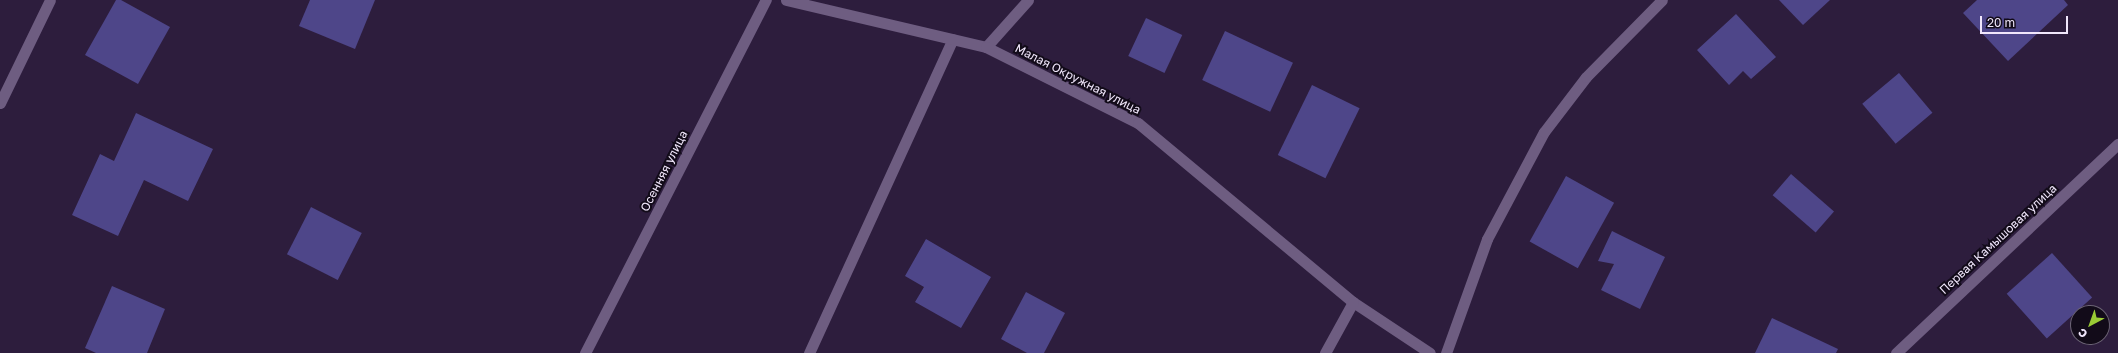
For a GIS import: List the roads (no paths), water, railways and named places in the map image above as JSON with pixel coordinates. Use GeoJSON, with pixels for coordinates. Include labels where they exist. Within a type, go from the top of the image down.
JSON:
{"type":"FeatureCollection","features":[{"type":"Feature","properties":{"kind":"street"},"geometry":{"type":"LineString","coordinates":[[0,103],[50,0]]}},
{"type":"Feature","properties":{"kind":"street","name":"Осенняя улица"},"geometry":{"type":"LineString","coordinates":[[585,353],[766,0]]}},
{"type":"Feature","properties":{"kind":"street","name":"Малая Окружная улица"},"geometry":{"type":"LineString","coordinates":[[786,0],[986,47],[1138,123],[1353,302],[1430,353]]}},
{"type":"Feature","properties":{"kind":"street"},"geometry":{"type":"LineString","coordinates":[[986,47],[1028,0]]}},
{"type":"Feature","properties":{"kind":"street"},"geometry":{"type":"LineString","coordinates":[[1446,353],[1487,239],[1544,132],[1586,76],[1662,0]]}},
{"type":"Feature","properties":{"kind":"street"},"geometry":{"type":"LineString","coordinates":[[809,353],[953,39]]}},
{"type":"Feature","properties":{"kind":"street","name":"Первая Камышовая улица"},"geometry":{"type":"LineString","coordinates":[[1896,353],[2118,144]]}},
{"type":"Feature","properties":{"kind":"street"},"geometry":{"type":"LineString","coordinates":[[1325,353],[1353,302]]}}]}
